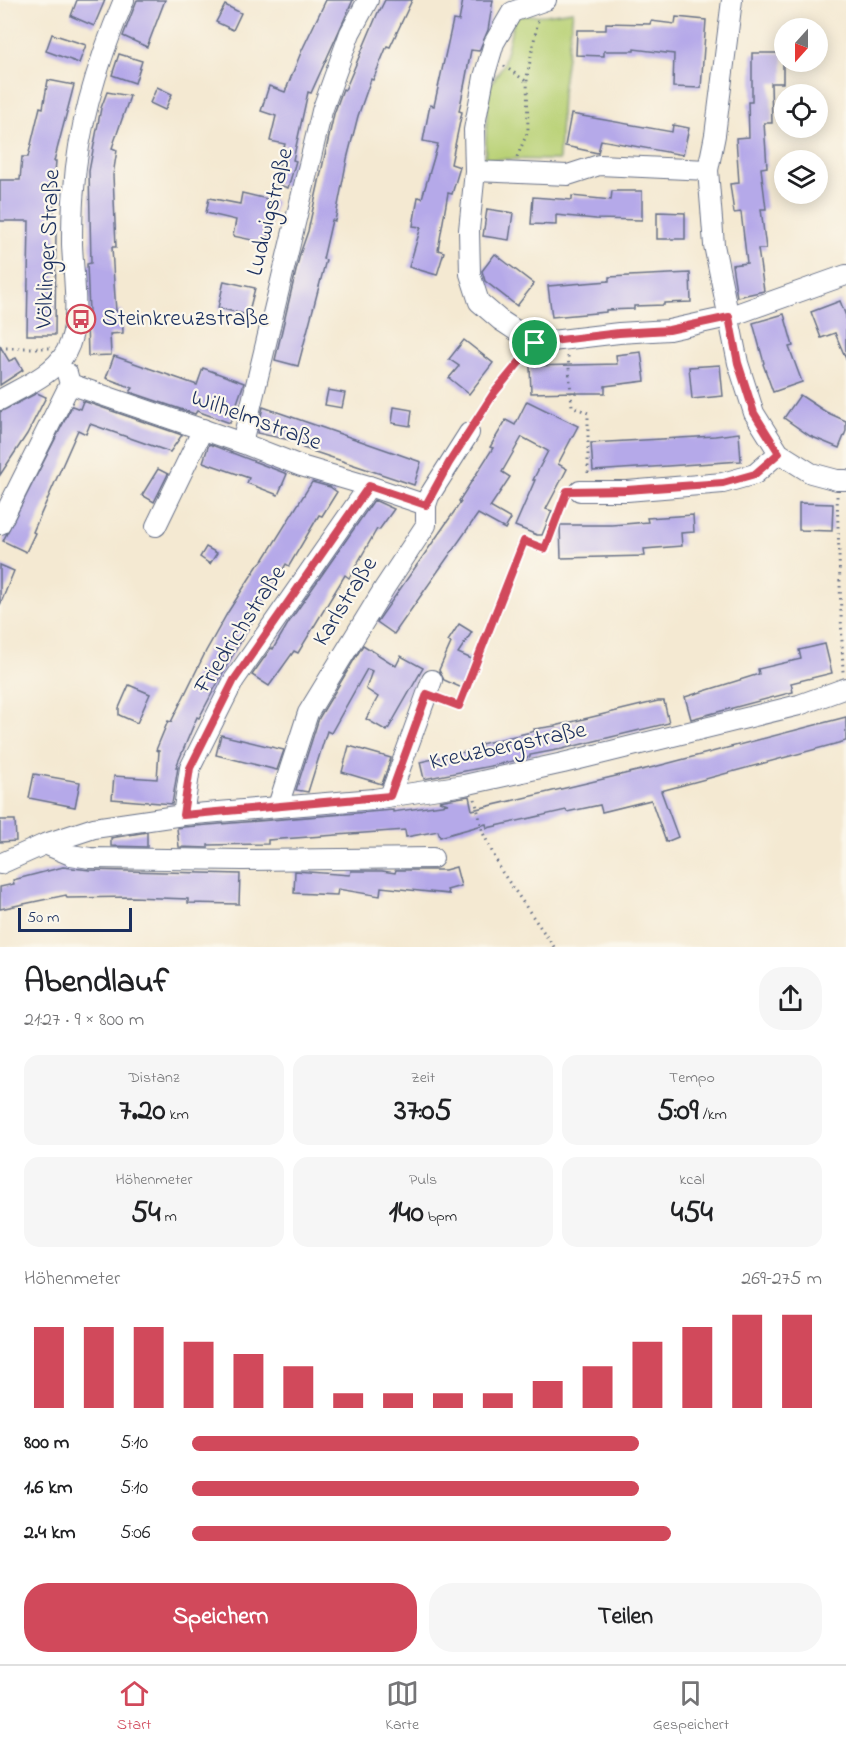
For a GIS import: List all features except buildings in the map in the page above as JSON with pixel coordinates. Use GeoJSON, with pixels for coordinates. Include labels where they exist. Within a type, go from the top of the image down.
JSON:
{"type":"FeatureCollection","features":[{"type":"Feature","properties":{"kind":"street","name":"Völklinger Straße"},"geometry":{"type":"LineString","coordinates":[[56,362],[71,339],[75,306],[72,243],[74,188],[85,118],[107,41],[124,0]]}},
{"type":"Feature","properties":{"kind":"street","name":"Ludwigstraße"},"geometry":{"type":"LineString","coordinates":[[242,443],[322,111],[350,33],[368,0]]}},
{"type":"Feature","properties":{"kind":"street"},"geometry":{"type":"LineString","coordinates":[[544,0],[512,12],[494,43],[474,130],[475,171],[469,230],[470,274],[479,302],[500,320],[535,343],[619,333],[669,330],[729,317],[846,275]]}},
{"type":"Feature","properties":{"kind":"street"},"geometry":{"type":"LineString","coordinates":[[732,0],[708,170],[714,245],[738,363],[754,413],[779,453],[811,473],[841,480]]}},
{"type":"Feature","properties":{"kind":"street"},"geometry":{"type":"LineString","coordinates":[[475,171],[568,175],[599,165],[708,170]]}},
{"type":"Feature","properties":{"kind":"street"},"geometry":{"type":"LineString","coordinates":[[0,524],[67,392],[57,385],[56,362]]}},
{"type":"Feature","properties":{"kind":"street"},"geometry":{"type":"LineString","coordinates":[[0,400],[56,362]]}},
{"type":"Feature","properties":{"kind":"street","name":"Wilhelmstraße"},"geometry":{"type":"LineString","coordinates":[[67,392],[203,429],[301,466],[426,505]]}},
{"type":"Feature","properties":{"kind":"street"},"geometry":{"type":"LineString","coordinates":[[156,526],[203,429]]}},
{"type":"Feature","properties":{"kind":"street","name":"Karlstraße"},"geometry":{"type":"LineString","coordinates":[[278,806],[308,713],[426,525],[426,505],[469,433]]}},
{"type":"Feature","properties":{"kind":"street"},"geometry":{"type":"LineString","coordinates":[[584,491],[723,483],[755,474],[779,453]]}},
{"type":"Feature","properties":{"kind":"street","name":"Friedrichstraße"},"geometry":{"type":"LineString","coordinates":[[183,815],[190,768],[234,680],[369,486]]}},
{"type":"Feature","properties":{"kind":"street"},"geometry":{"type":"LineString","coordinates":[[390,796],[430,687]]}},
{"type":"Feature","properties":{"kind":"street","name":"Kreuzbergstraße"},"geometry":{"type":"LineString","coordinates":[[0,864],[45,844],[94,828],[183,815],[390,796],[471,784],[799,705],[845,688]]}},
{"type":"Feature","properties":{"kind":"street"},"geometry":{"type":"LineString","coordinates":[[45,844],[70,855],[90,858],[243,860],[433,858]]}},
{"type":"Feature","properties":{"kind":"path"},"geometry":{"type":"LineString","coordinates":[[510,172],[528,131],[527,82],[544,0]]}},
{"type":"Feature","properties":{"kind":"path"},"geometry":{"type":"LineString","coordinates":[[490,56],[527,82]]}},
{"type":"Feature","properties":{"kind":"path"},"geometry":{"type":"LineString","coordinates":[[430,687],[459,706],[524,541],[545,549],[567,491],[584,491],[588,413],[572,406],[567,340]]}},
{"type":"Feature","properties":{"kind":"path"},"geometry":{"type":"LineString","coordinates":[[469,433],[494,393],[535,343]]}},
{"type":"Feature","properties":{"kind":"path"},"geometry":{"type":"LineString","coordinates":[[0,348],[53,348],[56,362]]}},
{"type":"Feature","properties":{"kind":"path"},"geometry":{"type":"LineString","coordinates":[[841,480],[845,688]]}},
{"type":"Feature","properties":{"kind":"path"},"geometry":{"type":"LineString","coordinates":[[471,784],[483,833],[502,872],[554,947]]}},
{"type":"Feature","properties":{"kind":"green space"},"geometry":{"type":"Polygon","coordinates":[[[573,11],[562,93],[559,160],[485,159],[488,89],[503,65],[515,16],[573,11]]]}},
{"type":"Feature","properties":{"kind":"place","name":"Steinkreuzstraße"},"geometry":{"type":"Point","coordinates":[81,319]}},
{"type":"Feature","properties":{"kind":"route"},"geometry":{"type":"LineString","coordinates":[[729,317],[738,363],[754,413],[779,453],[755,474],[723,483],[627,490],[567,491],[545,549],[524,541],[459,706],[427,694],[390,796],[183,815],[190,768],[234,680],[369,486],[426,505],[449,463],[494,393],[535,343],[619,333],[669,330],[729,317]]}}]}
